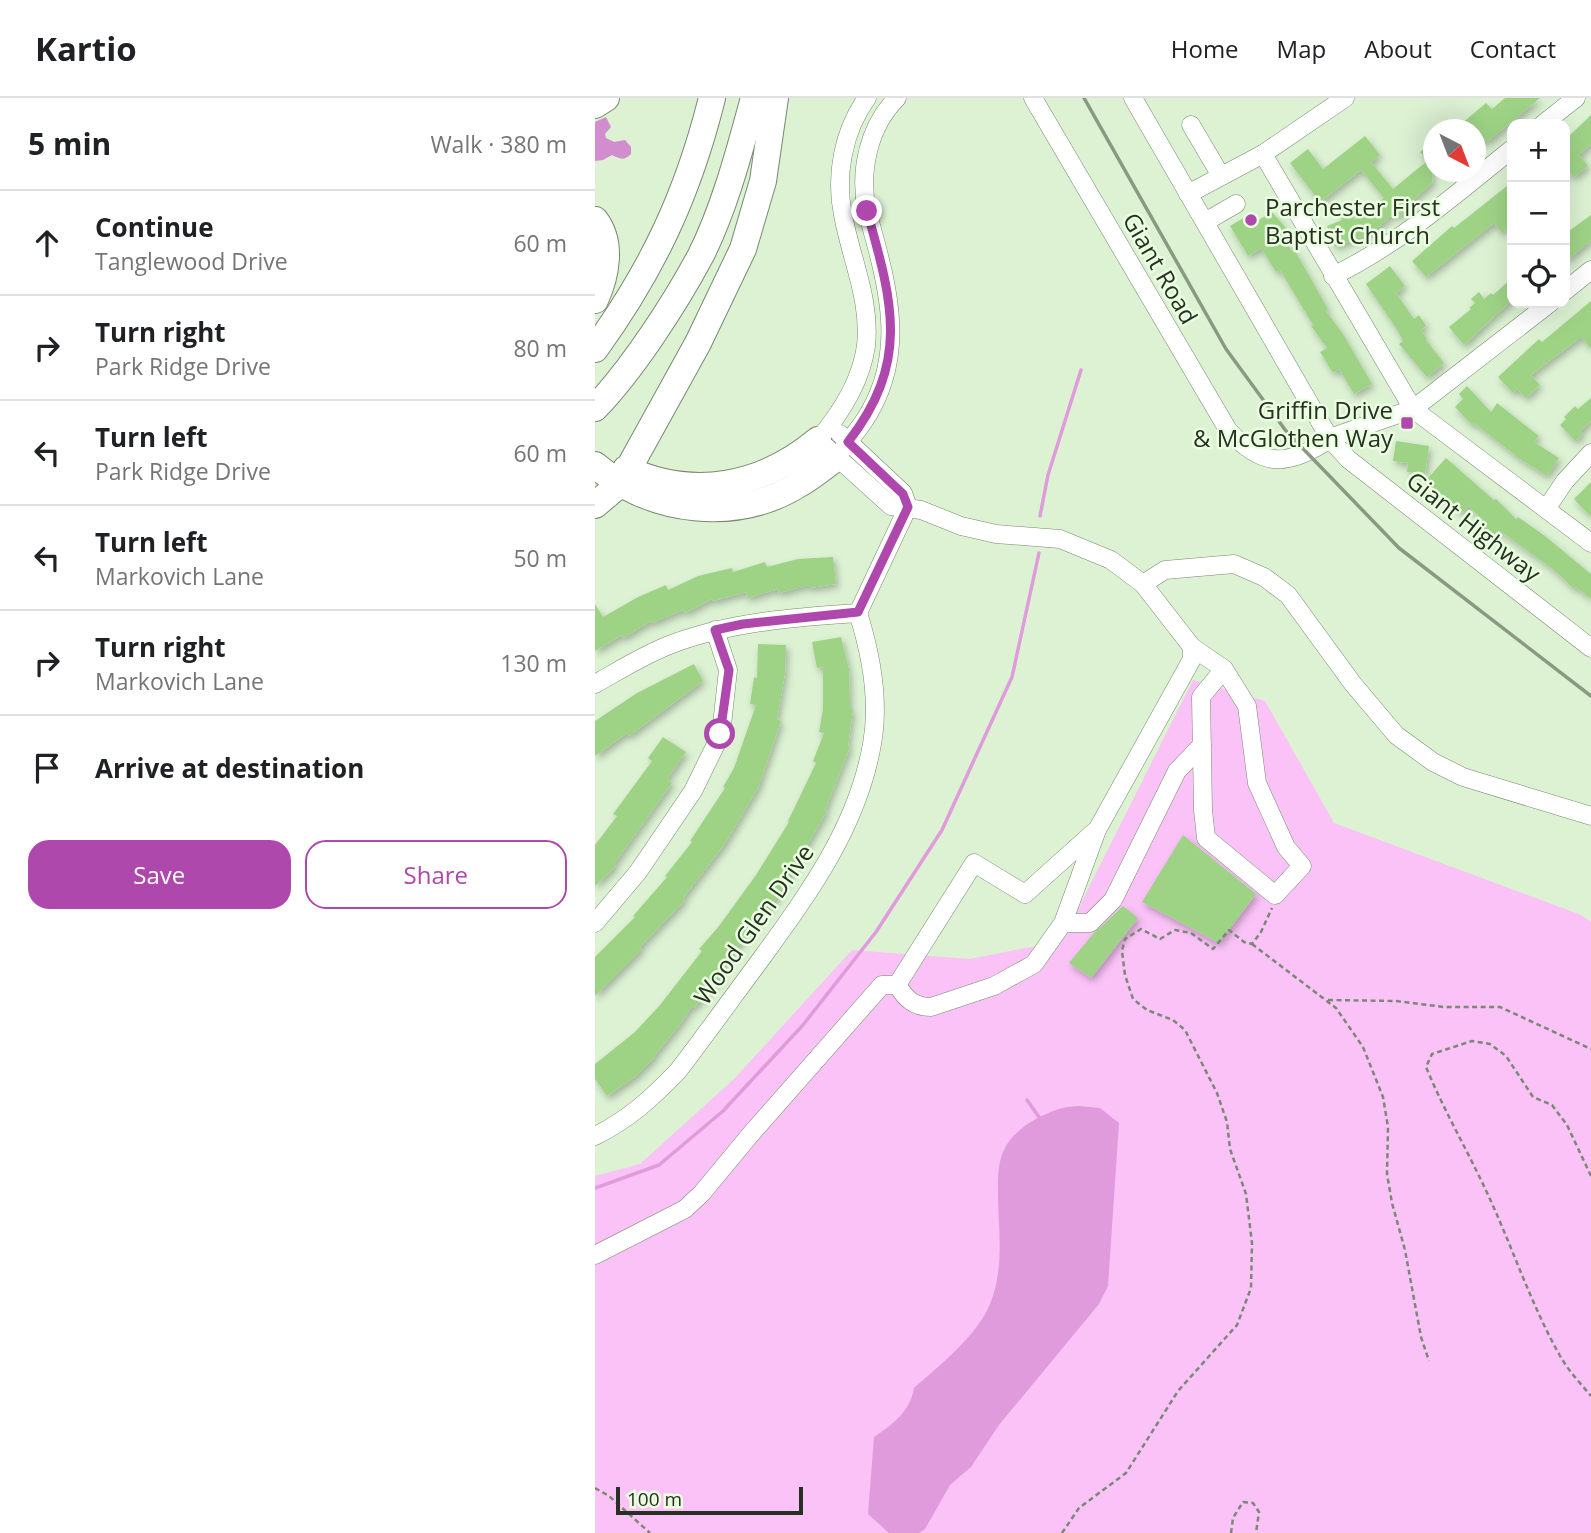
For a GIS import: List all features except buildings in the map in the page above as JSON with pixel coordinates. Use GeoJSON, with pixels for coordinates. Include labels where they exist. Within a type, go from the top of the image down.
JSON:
{"type":"FeatureCollection","features":[{"type":"Feature","properties":{"kind":"highway"},"geometry":{"type":"LineString","coordinates":[[595,105],[606,98]]}},
{"type":"Feature","properties":{"kind":"highway"},"geometry":{"type":"LineString","coordinates":[[595,349],[623,311],[668,230],[699,153],[712,98]]}},
{"type":"Feature","properties":{"kind":"highway"},"geometry":{"type":"LineString","coordinates":[[600,403],[652,335],[701,254],[734,170],[754,98]]}},
{"type":"Feature","properties":{"kind":"highway"},"geometry":{"type":"LineString","coordinates":[[595,505],[624,477],[698,343],[743,249],[763,181],[775,98]]}},
{"type":"Feature","properties":{"kind":"highway"},"geometry":{"type":"LineString","coordinates":[[595,220],[606,243],[605,273],[595,300]]}},
{"type":"Feature","properties":{"kind":"highway"},"geometry":{"type":"LineString","coordinates":[[671,393],[657,434],[656,454],[660,464],[669,473],[695,486]]}},
{"type":"Feature","properties":{"kind":"highway"},"geometry":{"type":"LineString","coordinates":[[595,449],[624,477],[654,499],[692,509],[735,507],[781,494],[800,484],[833,441]]}},
{"type":"Feature","properties":{"kind":"highway"},"geometry":{"type":"LineString","coordinates":[[595,465],[624,477],[645,477],[674,485],[734,483],[775,470],[833,441]]}},
{"type":"Feature","properties":{"kind":"street"},"geometry":{"type":"LineString","coordinates":[[833,441],[866,346],[863,292],[842,214],[840,185],[841,159],[848,134],[867,98]]}},
{"type":"Feature","properties":{"kind":"street"},"geometry":{"type":"LineString","coordinates":[[833,441],[863,422],[877,397],[886,372],[891,333],[891,304],[865,203],[864,173],[875,131],[897,98]]}},
{"type":"Feature","properties":{"kind":"street","name":"Giant Road"},"geometry":{"type":"LineString","coordinates":[[1033,98],[1228,430],[1243,446],[1267,460],[1285,459],[1307,453],[1330,439],[1413,409],[1544,308]]}},
{"type":"Feature","properties":{"kind":"street","name":"Giant Highway"},"geometry":{"type":"LineString","coordinates":[[1133,98],[1330,439],[1348,459],[1591,648]]}},
{"type":"Feature","properties":{"kind":"street"},"geometry":{"type":"LineString","coordinates":[[1188,194],[1263,154],[1345,98]]}},
{"type":"Feature","properties":{"kind":"street"},"geometry":{"type":"LineString","coordinates":[[1549,119],[1576,98]]}},
{"type":"Feature","properties":{"kind":"street"},"geometry":{"type":"LineString","coordinates":[[1191,125],[1221,176]]}},
{"type":"Feature","properties":{"kind":"street"},"geometry":{"type":"LineString","coordinates":[[1333,276],[1368,259],[1507,153]]}},
{"type":"Feature","properties":{"kind":"street"},"geometry":{"type":"LineString","coordinates":[[1263,154],[1413,409],[1591,542]]}},
{"type":"Feature","properties":{"kind":"street"},"geometry":{"type":"LineString","coordinates":[[1205,222],[1235,204]]}},
{"type":"Feature","properties":{"kind":"street"},"geometry":{"type":"LineString","coordinates":[[1570,287],[1591,270]]}},
{"type":"Feature","properties":{"kind":"street"},"geometry":{"type":"LineString","coordinates":[[833,441],[891,506],[908,507],[972,530],[1060,539],[1111,561],[1143,584],[1192,647],[1224,669],[1247,706],[1257,783],[1286,847],[1302,866],[1275,895],[1206,838],[1201,697],[1224,669]]}},
{"type":"Feature","properties":{"kind":"street"},"geometry":{"type":"LineString","coordinates":[[1546,509],[1565,481],[1591,453]]}},
{"type":"Feature","properties":{"kind":"street"},"geometry":{"type":"LineString","coordinates":[[595,684],[670,645],[715,630],[743,624],[858,612],[908,507]]}},
{"type":"Feature","properties":{"kind":"street"},"geometry":{"type":"LineString","coordinates":[[1143,584],[1165,570],[1234,564],[1265,577],[1288,595],[1353,684],[1396,735],[1433,762],[1463,777],[1591,816]]}},
{"type":"Feature","properties":{"kind":"street","name":"Wood Glen Drive"},"geometry":{"type":"LineString","coordinates":[[595,1136],[628,1118],[678,1071],[808,894],[843,834],[863,786],[873,741],[875,700],[869,649],[858,612]]}},
{"type":"Feature","properties":{"kind":"street"},"geometry":{"type":"LineString","coordinates":[[595,923],[638,872],[685,803],[720,734],[729,670],[715,630]]}},
{"type":"Feature","properties":{"kind":"street"},"geometry":{"type":"LineString","coordinates":[[897,985],[911,1003],[932,1007],[993,986],[1034,964],[1063,923],[1097,830],[1192,659],[1192,647]]}},
{"type":"Feature","properties":{"kind":"street"},"geometry":{"type":"LineString","coordinates":[[1063,923],[1090,923],[1113,900],[1177,771],[1202,745]]}},
{"type":"Feature","properties":{"kind":"street"},"geometry":{"type":"LineString","coordinates":[[897,985],[974,863],[1025,894],[1097,830]]}},
{"type":"Feature","properties":{"kind":"street"},"geometry":{"type":"LineString","coordinates":[[595,1255],[685,1209],[702,1193],[882,985],[897,985]]}},
{"type":"Feature","properties":{"kind":"path"},"geometry":{"type":"LineString","coordinates":[[1252,944],[1269,916],[1275,895]]}},
{"type":"Feature","properties":{"kind":"path"},"geometry":{"type":"LineString","coordinates":[[1062,1533],[1079,1508],[1126,1473],[1178,1391],[1237,1325],[1251,1289],[1252,1243],[1246,1194],[1230,1149],[1227,1122],[1217,1093],[1185,1030],[1173,1020],[1147,1010],[1133,999],[1125,975],[1122,951],[1125,939],[1141,929],[1160,939],[1175,930],[1191,933],[1213,949],[1229,930],[1244,942],[1252,944],[1336,1008],[1363,1047],[1383,1097],[1388,1127],[1387,1174],[1392,1203],[1429,1362]]}},
{"type":"Feature","properties":{"kind":"path"},"geometry":{"type":"LineString","coordinates":[[1326,1000],[1396,1001],[1444,1007],[1500,1007],[1591,1049]]}},
{"type":"Feature","properties":{"kind":"path"},"geometry":{"type":"LineString","coordinates":[[1591,1176],[1567,1125],[1552,1105],[1534,1097],[1506,1056],[1490,1044],[1472,1041],[1432,1054],[1426,1067],[1512,1246],[1529,1292],[1560,1356],[1591,1396]]}},
{"type":"Feature","properties":{"kind":"path"},"geometry":{"type":"LineString","coordinates":[[595,1488],[609,1496],[650,1533]]}},
{"type":"Feature","properties":{"kind":"path"},"geometry":{"type":"LineString","coordinates":[[1231,1533],[1233,1518],[1243,1502],[1253,1503],[1259,1513],[1257,1533]]}},
{"type":"Feature","properties":{"kind":"shaded area"},"geometry":{"type":"Polygon","coordinates":[[[606,117],[611,127],[605,134],[606,138],[614,142],[625,140],[631,147],[631,154],[626,158],[612,155],[595,161],[595,122],[606,117]]]}},
{"type":"Feature","properties":{"kind":"shaded area"},"geometry":{"type":"Polygon","coordinates":[[[1193,680],[1265,701],[1334,823],[1581,915],[1591,922],[1591,1533],[595,1533],[595,1176],[640,1164],[734,1079],[852,950],[970,959],[1062,941],[1193,680]]]}},
{"type":"Feature","properties":{"kind":"shaded area"},"geometry":{"type":"Polygon","coordinates":[[[1079,1106],[1100,1108],[1119,1123],[1108,1286],[1099,1304],[999,1425],[971,1467],[950,1485],[925,1529],[919,1533],[889,1533],[868,1514],[874,1437],[900,1416],[909,1404],[914,1388],[967,1339],[990,1304],[999,1265],[998,1173],[1007,1145],[1034,1120],[1056,1110],[1079,1106]]]}},
{"type":"Feature","properties":{"kind":"waterway"},"geometry":{"type":"LineString","coordinates":[[1040,516],[1048,475],[1081,370]]}},
{"type":"Feature","properties":{"kind":"waterway"},"geometry":{"type":"LineString","coordinates":[[595,1188],[659,1165],[723,1111],[803,1025],[876,932],[942,830],[1012,677],[1039,553]]}},
{"type":"Feature","properties":{"kind":"waterway"},"geometry":{"type":"LineString","coordinates":[[1027,1100],[1041,1120]]}},
{"type":"Feature","properties":{"kind":"railway"},"geometry":{"type":"LineString","coordinates":[[1084,98],[1226,349],[1286,431],[1399,548],[1591,696]]}},
{"type":"Feature","properties":{"kind":"place","name":"Parchester First Baptist Church"},"geometry":{"type":"Point","coordinates":[1251,220]}},
{"type":"Feature","properties":{"kind":"place","name":"Griffin Drive & McGlothen Way"},"geometry":{"type":"Point","coordinates":[1407,423]}},
{"type":"Feature","properties":{"kind":"route"},"geometry":{"type":"LineString","coordinates":[[720,734],[729,670],[715,630],[743,624],[858,612],[908,507],[903,494],[848,442],[877,397],[886,372],[891,333],[891,304],[867,211]]}}]}
